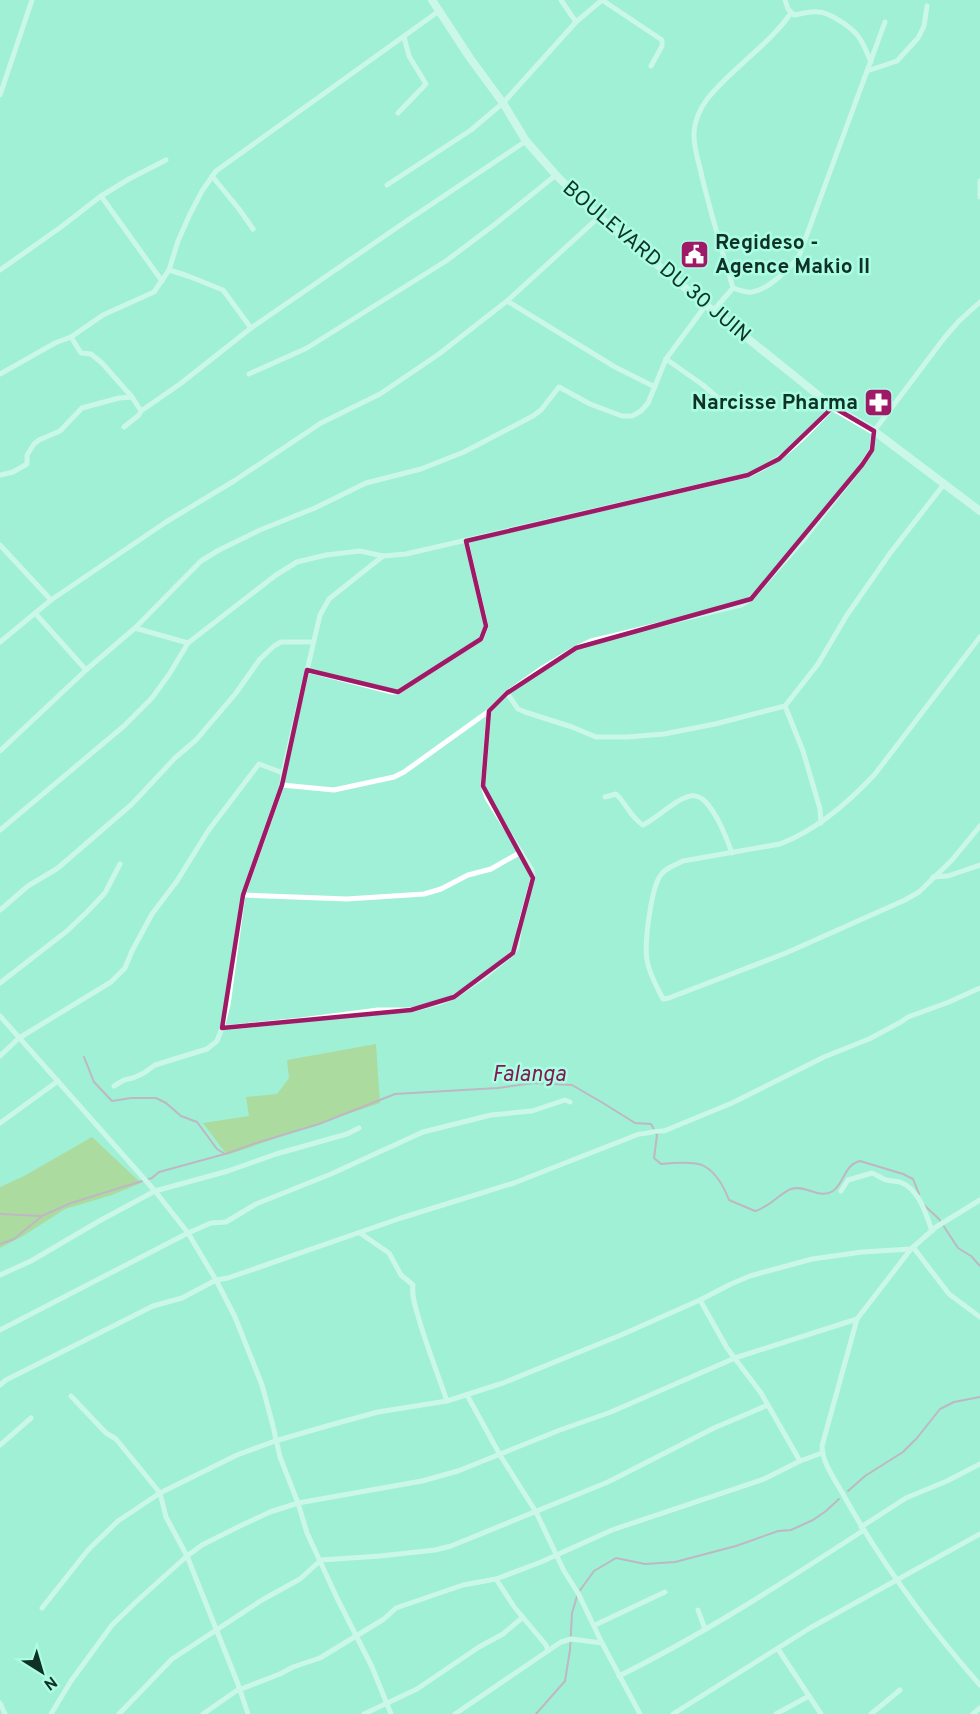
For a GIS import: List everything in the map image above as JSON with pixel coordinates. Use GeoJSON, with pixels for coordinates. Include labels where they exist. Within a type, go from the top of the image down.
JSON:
{"type":"FeatureCollection","features":[{"type":"Feature","properties":{"kind":"street"},"geometry":{"type":"LineString","coordinates":[[0,95],[32,0]]}},
{"type":"Feature","properties":{"kind":"street","name":"BOULEVARD DU 30 JUIN"},"geometry":{"type":"LineString","coordinates":[[432,0],[503,103],[526,141],[556,175],[599,217],[833,407],[874,431],[980,511]]}},
{"type":"Feature","properties":{"kind":"street"},"geometry":{"type":"LineString","coordinates":[[561,0],[576,22]]}},
{"type":"Feature","properties":{"kind":"street"},"geometry":{"type":"LineString","coordinates":[[387,185],[471,130],[503,103],[576,22],[602,0],[662,40],[662,46],[651,66]]}},
{"type":"Feature","properties":{"kind":"street"},"geometry":{"type":"LineString","coordinates":[[785,0],[794,15],[820,12],[829,15],[857,34],[871,62]]}},
{"type":"Feature","properties":{"kind":"street"},"geometry":{"type":"LineString","coordinates":[[867,71],[895,62],[912,45],[922,32],[927,6]]}},
{"type":"Feature","properties":{"kind":"street"},"geometry":{"type":"LineString","coordinates":[[0,374],[71,337],[103,315],[154,292],[169,270],[190,214],[216,171],[439,11]]}},
{"type":"Feature","properties":{"kind":"street"},"geometry":{"type":"LineString","coordinates":[[733,288],[709,206],[695,146],[694,130],[698,114],[707,100],[736,68],[767,43],[791,13]]}},
{"type":"Feature","properties":{"kind":"street"},"geometry":{"type":"LineString","coordinates":[[733,288],[748,292],[763,289],[793,264],[799,256],[885,22]]}},
{"type":"Feature","properties":{"kind":"street"},"geometry":{"type":"LineString","coordinates":[[398,113],[426,84],[410,56],[404,38]]}},
{"type":"Feature","properties":{"kind":"street"},"geometry":{"type":"LineString","coordinates":[[124,427],[141,411],[180,384],[251,328],[526,141]]}},
{"type":"Feature","properties":{"kind":"street"},"geometry":{"type":"LineString","coordinates":[[0,270],[101,196],[166,160]]}},
{"type":"Feature","properties":{"kind":"street"},"geometry":{"type":"LineString","coordinates":[[249,374],[307,348],[446,261],[556,175]]}},
{"type":"Feature","properties":{"kind":"street"},"geometry":{"type":"LineString","coordinates":[[212,176],[253,229]]}},
{"type":"Feature","properties":{"kind":"street"},"geometry":{"type":"LineString","coordinates":[[980,181],[980,197]]}},
{"type":"Feature","properties":{"kind":"street"},"geometry":{"type":"LineString","coordinates":[[101,196],[162,281]]}},
{"type":"Feature","properties":{"kind":"street"},"geometry":{"type":"LineString","coordinates":[[0,642],[51,600],[157,529],[321,423],[380,394],[404,379],[507,301],[599,217]]}},
{"type":"Feature","properties":{"kind":"street"},"geometry":{"type":"LineString","coordinates":[[169,270],[223,290],[251,328]]}},
{"type":"Feature","properties":{"kind":"street"},"geometry":{"type":"LineString","coordinates":[[0,751],[86,670],[135,628],[201,561],[219,550],[366,483],[422,469],[474,447],[533,416],[541,410],[559,387],[590,404],[622,416],[632,416],[641,411],[655,387],[666,359],[710,308],[733,288]]}},
{"type":"Feature","properties":{"kind":"street"},"geometry":{"type":"LineString","coordinates":[[507,301],[595,355],[655,387]]}},
{"type":"Feature","properties":{"kind":"street"},"geometry":{"type":"LineString","coordinates":[[282,786],[334,790],[394,777],[489,711],[507,693],[559,657],[591,641],[741,605],[751,599],[804,539],[862,465],[872,450],[874,431],[945,337],[980,302]]}},
{"type":"Feature","properties":{"kind":"street"},"geometry":{"type":"LineString","coordinates":[[71,337],[81,353],[91,354],[102,363],[132,397],[141,411]]}},
{"type":"Feature","properties":{"kind":"street"},"geometry":{"type":"LineString","coordinates":[[666,359],[704,385],[728,407]]}},
{"type":"Feature","properties":{"kind":"street"},"geometry":{"type":"LineString","coordinates":[[0,475],[27,464],[27,455],[34,444],[60,431],[82,408],[119,398],[132,397]]}},
{"type":"Feature","properties":{"kind":"street"},"geometry":{"type":"LineString","coordinates":[[0,830],[124,726],[152,698],[188,643],[249,594],[297,562],[326,555],[360,551],[383,556],[406,554],[748,475],[765,468],[794,448],[833,407]]}},
{"type":"Feature","properties":{"kind":"street"},"geometry":{"type":"LineString","coordinates":[[507,693],[518,709],[596,736],[627,737],[664,734],[785,706],[818,664],[847,615],[891,552],[945,483]]}},
{"type":"Feature","properties":{"kind":"street"},"geometry":{"type":"LineString","coordinates":[[307,670],[398,692],[481,639],[486,626],[466,541]]}},
{"type":"Feature","properties":{"kind":"street"},"geometry":{"type":"LineString","coordinates":[[0,545],[51,600]]}},
{"type":"Feature","properties":{"kind":"street"},"geometry":{"type":"LineString","coordinates":[[114,1086],[144,1073],[155,1065],[207,1049],[217,1041],[228,1005],[243,895],[282,786],[312,642],[323,606],[383,556]]}},
{"type":"Feature","properties":{"kind":"street"},"geometry":{"type":"LineString","coordinates":[[35,613],[86,670]]}},
{"type":"Feature","properties":{"kind":"street"},"geometry":{"type":"LineString","coordinates":[[135,628],[188,643]]}},
{"type":"Feature","properties":{"kind":"street"},"geometry":{"type":"LineString","coordinates":[[980,637],[875,774],[858,793],[821,823],[780,844],[683,861],[670,866],[661,875],[653,891],[646,949],[647,961],[656,987],[663,999],[786,953],[905,900],[919,892],[952,860],[980,826]]}},
{"type":"Feature","properties":{"kind":"street"},"geometry":{"type":"LineString","coordinates":[[0,910],[28,886],[58,868],[132,804],[175,758],[196,740],[236,693],[260,659],[274,646],[281,642],[312,642]]}},
{"type":"Feature","properties":{"kind":"street"},"geometry":{"type":"LineString","coordinates":[[785,706],[820,809],[821,823]]}},
{"type":"Feature","properties":{"kind":"street"},"geometry":{"type":"LineString","coordinates":[[222,1028],[370,1011],[411,1010],[454,997],[484,977],[513,953],[519,941],[520,926],[533,879],[532,870],[483,786],[489,711]]}},
{"type":"Feature","properties":{"kind":"street"},"geometry":{"type":"LineString","coordinates":[[0,1056],[19,1038],[111,982],[125,968],[152,914],[177,881],[208,831],[259,764],[283,773]]}},
{"type":"Feature","properties":{"kind":"street"},"geometry":{"type":"LineString","coordinates":[[605,797],[616,794],[636,820],[643,825],[683,799],[694,795],[703,798],[726,836],[732,853]]}},
{"type":"Feature","properties":{"kind":"street"},"geometry":{"type":"LineString","coordinates":[[243,895],[347,899],[424,894],[441,889],[468,875],[491,869],[521,852]]}},
{"type":"Feature","properties":{"kind":"street"},"geometry":{"type":"LineString","coordinates":[[0,983],[67,931],[87,912],[105,893],[120,864]]}},
{"type":"Feature","properties":{"kind":"street"},"geometry":{"type":"LineString","coordinates":[[933,877],[948,876],[980,865]]}},
{"type":"Feature","properties":{"kind":"street"},"geometry":{"type":"LineString","coordinates":[[0,1385],[153,1306],[182,1298],[216,1280],[228,1278],[401,1218],[513,1184],[639,1134],[664,1131],[732,1103],[824,1057],[869,1039],[908,1017],[980,988]]}},
{"type":"Feature","properties":{"kind":"street"},"geometry":{"type":"LineString","coordinates":[[0,1016],[155,1191],[188,1233],[216,1280],[236,1317],[262,1385],[275,1441],[307,1533],[357,1635],[391,1714]]}},
{"type":"Feature","properties":{"kind":"street"},"geometry":{"type":"LineString","coordinates":[[0,1123],[58,1082]]}},
{"type":"Feature","properties":{"kind":"street"},"geometry":{"type":"LineString","coordinates":[[0,1329],[188,1233],[211,1224],[226,1222],[256,1204],[331,1174],[423,1132],[491,1115],[532,1111],[565,1100],[570,1102]]}},
{"type":"Feature","properties":{"kind":"street"},"geometry":{"type":"LineString","coordinates":[[0,1275],[31,1262],[155,1191],[228,1171],[276,1154],[347,1134],[359,1128]]}},
{"type":"Feature","properties":{"kind":"street"},"geometry":{"type":"LineString","coordinates":[[841,1191],[848,1180],[872,1173],[886,1180],[901,1182],[916,1197],[934,1229]]}},
{"type":"Feature","properties":{"kind":"street"},"geometry":{"type":"LineString","coordinates":[[980,1200],[946,1220],[912,1248],[857,1319],[825,1433],[822,1453],[863,1529],[897,1580],[934,1632],[980,1685]]}},
{"type":"Feature","properties":{"kind":"street"},"geometry":{"type":"LineString","coordinates":[[360,1233],[389,1253],[400,1275],[413,1285],[416,1310],[447,1401]]}},
{"type":"Feature","properties":{"kind":"street"},"geometry":{"type":"LineString","coordinates":[[42,1608],[88,1550],[118,1521],[160,1493],[237,1455],[275,1441],[378,1412],[447,1401],[503,1383],[700,1300],[750,1276],[812,1259],[912,1248]]}},
{"type":"Feature","properties":{"kind":"street"},"geometry":{"type":"LineString","coordinates":[[912,1248],[949,1294],[980,1317]]}},
{"type":"Feature","properties":{"kind":"street"},"geometry":{"type":"LineString","coordinates":[[700,1300],[735,1358],[768,1405],[800,1461]]}},
{"type":"Feature","properties":{"kind":"street"},"geometry":{"type":"LineString","coordinates":[[51,1714],[71,1681],[112,1625],[136,1600],[202,1545],[240,1526],[270,1512],[298,1503],[422,1481],[459,1471],[477,1462],[611,1412],[735,1358],[857,1319]]}},
{"type":"Feature","properties":{"kind":"street"},"geometry":{"type":"LineString","coordinates":[[467,1395],[500,1455],[536,1512],[564,1571],[578,1593],[640,1714]]}},
{"type":"Feature","properties":{"kind":"street"},"geometry":{"type":"LineString","coordinates":[[71,1396],[106,1433],[116,1439],[160,1493],[166,1517],[187,1556],[248,1714]]}},
{"type":"Feature","properties":{"kind":"street"},"geometry":{"type":"LineString","coordinates":[[119,1714],[172,1659],[262,1600],[300,1579],[321,1560],[435,1550],[451,1546],[608,1482],[714,1428],[768,1405]]}},
{"type":"Feature","properties":{"kind":"street"},"geometry":{"type":"LineString","coordinates":[[0,1445],[31,1418]]}},
{"type":"Feature","properties":{"kind":"street"},"geometry":{"type":"LineString","coordinates":[[202,1714],[240,1689],[320,1658],[384,1619],[396,1608],[463,1585],[496,1580],[612,1530],[764,1479],[822,1453]]}},
{"type":"Feature","properties":{"kind":"street"},"geometry":{"type":"LineString","coordinates":[[619,1676],[669,1651],[813,1564],[906,1498],[980,1464]]}},
{"type":"Feature","properties":{"kind":"street"},"geometry":{"type":"LineString","coordinates":[[673,1714],[810,1628],[980,1534]]}},
{"type":"Feature","properties":{"kind":"street"},"geometry":{"type":"LineString","coordinates":[[496,1580],[547,1648]]}},
{"type":"Feature","properties":{"kind":"street"},"geometry":{"type":"LineString","coordinates":[[595,1625],[665,1592]]}},
{"type":"Feature","properties":{"kind":"street"},"geometry":{"type":"LineString","coordinates":[[698,1610],[705,1629]]}},
{"type":"Feature","properties":{"kind":"street"},"geometry":{"type":"LineString","coordinates":[[364,1714],[417,1689],[479,1647],[503,1634],[524,1617]]}},
{"type":"Feature","properties":{"kind":"street"},"geometry":{"type":"LineString","coordinates":[[455,1714],[547,1648],[569,1639],[602,1642]]}},
{"type":"Feature","properties":{"kind":"street"},"geometry":{"type":"LineString","coordinates":[[778,1649],[821,1714]]}},
{"type":"Feature","properties":{"kind":"street"},"geometry":{"type":"LineString","coordinates":[[871,1714],[900,1690]]}},
{"type":"Feature","properties":{"kind":"street"},"geometry":{"type":"LineString","coordinates":[[776,1714],[809,1696]]}},
{"type":"Feature","properties":{"kind":"street"},"geometry":{"type":"LineString","coordinates":[[0,1703],[5,1714]]}},
{"type":"Feature","properties":{"kind":"street"},"geometry":{"type":"LineString","coordinates":[[973,1714],[980,1708]]}},
{"type":"Feature","properties":{"kind":"highlighted area"},"geometry":{"type":"Polygon","coordinates":[[[833,407],[874,431],[872,450],[862,465],[751,599],[576,648],[507,693],[489,711],[483,786],[533,878],[513,953],[454,997],[411,1010],[222,1028],[243,895],[282,785],[307,670],[398,692],[481,639],[486,626],[466,541],[748,475],[779,459],[833,407]]]}},
{"type":"Feature","properties":{"kind":"green space"},"geometry":{"type":"Polygon","coordinates":[[[376,1044],[380,1103],[227,1155],[203,1123],[249,1116],[246,1097],[277,1094],[289,1078],[287,1060],[376,1044]]]}},
{"type":"Feature","properties":{"kind":"green space"},"geometry":{"type":"Polygon","coordinates":[[[92,1137],[141,1183],[112,1195],[65,1209],[0,1248],[0,1187],[92,1137]]]}},
{"type":"Feature","properties":{"kind":"waterway"},"geometry":{"type":"LineString","coordinates":[[84,1057],[94,1082],[112,1101],[156,1098],[181,1116],[197,1122],[217,1149],[225,1154]]}},
{"type":"Feature","properties":{"kind":"waterway","name":"Falanga"},"geometry":{"type":"LineString","coordinates":[[0,1214],[42,1216],[71,1203],[152,1178],[159,1172],[319,1124],[395,1094],[498,1088],[534,1083],[572,1085],[635,1123],[651,1124],[657,1135],[654,1158],[661,1164],[700,1164],[713,1172],[729,1200],[755,1211],[791,1189],[802,1188],[823,1194],[833,1191],[851,1166],[860,1161],[913,1179],[919,1194]]}},
{"type":"Feature","properties":{"kind":"waterway","name":"Falanga"},"geometry":{"type":"LineString","coordinates":[[924,1205],[939,1219],[958,1248],[971,1256],[980,1266]]}},
{"type":"Feature","properties":{"kind":"waterway"},"geometry":{"type":"LineString","coordinates":[[0,1244],[14,1239],[42,1216]]}},
{"type":"Feature","properties":{"kind":"waterway"},"geometry":{"type":"LineString","coordinates":[[848,1491],[865,1476],[903,1452],[940,1409],[954,1402],[980,1397]]}},
{"type":"Feature","properties":{"kind":"waterway"},"geometry":{"type":"LineString","coordinates":[[536,1714],[565,1681],[572,1613],[578,1593],[594,1571],[616,1558],[645,1564],[675,1562],[736,1546],[778,1531],[791,1530],[813,1520],[839,1499]]}},
{"type":"Feature","properties":{"kind":"place","name":"Regideso - Agence Makio II"},"geometry":{"type":"Point","coordinates":[694,254]}},
{"type":"Feature","properties":{"kind":"place","name":"Narcisse Pharma"},"geometry":{"type":"Point","coordinates":[879,402]}}]}
